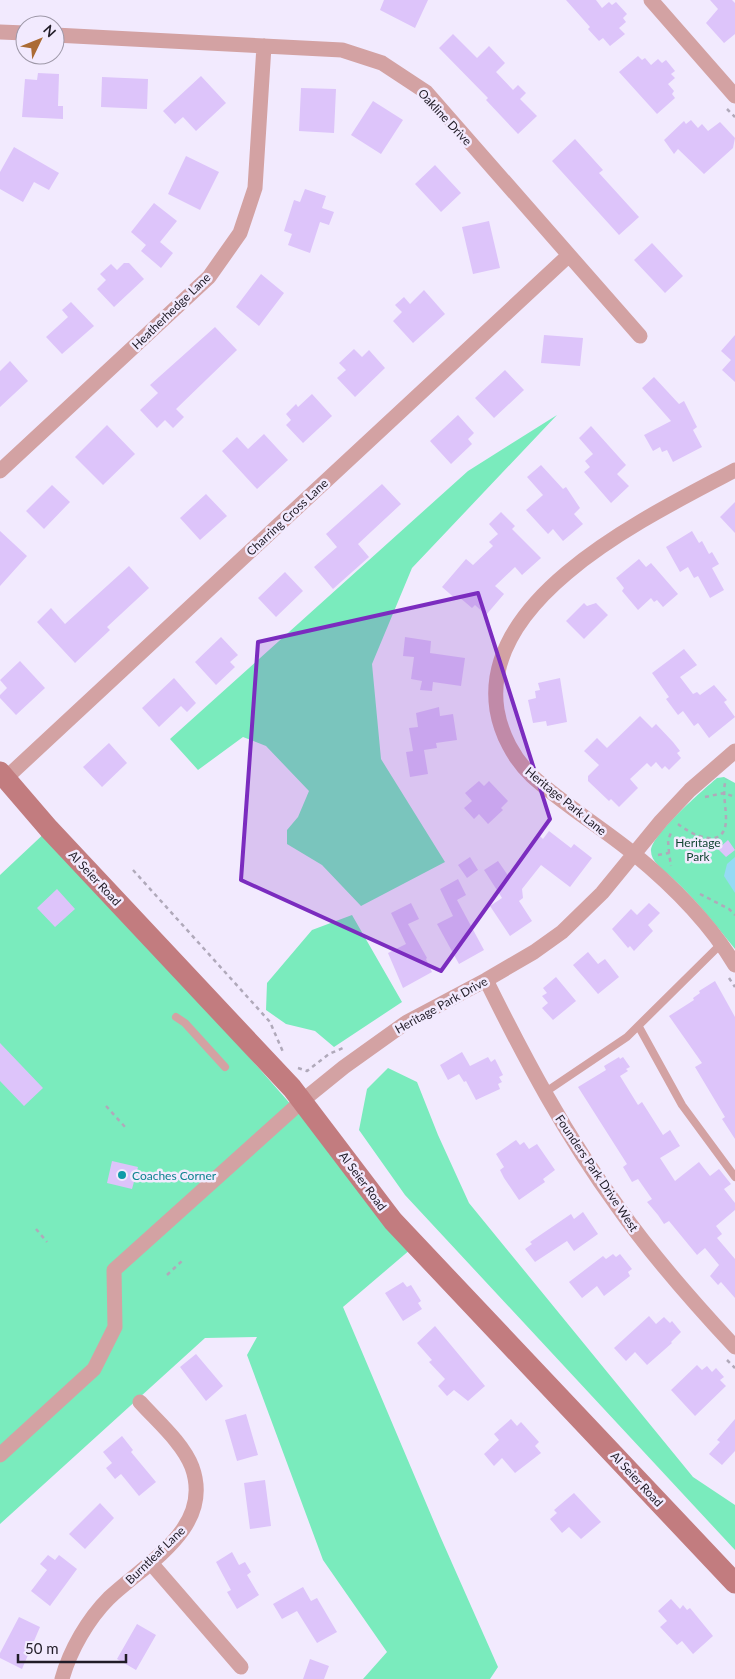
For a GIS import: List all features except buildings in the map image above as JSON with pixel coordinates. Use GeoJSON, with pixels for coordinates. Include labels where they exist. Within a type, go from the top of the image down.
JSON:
{"type":"FeatureCollection","features":[{"type":"Feature","properties":{"kind":"street"},"geometry":{"type":"LineString","coordinates":[[651,0],[735,96]]}},
{"type":"Feature","properties":{"kind":"street"},"geometry":{"type":"LineString","coordinates":[[0,32],[15,33]]}},
{"type":"Feature","properties":{"kind":"street","name":"Oakline Drive"},"geometry":{"type":"LineString","coordinates":[[65,36],[342,50],[382,63],[426,92],[640,336]]}},
{"type":"Feature","properties":{"kind":"street","name":"Heatherhedge Lane"},"geometry":{"type":"LineString","coordinates":[[0,471],[209,277],[240,233],[255,188],[264,46]]}},
{"type":"Feature","properties":{"kind":"street","name":"Charring Cross Lane"},"geometry":{"type":"LineString","coordinates":[[3,775],[568,256]]}},
{"type":"Feature","properties":{"kind":"street","name":"Heritage Park Lane"},"geometry":{"type":"LineString","coordinates":[[735,470],[645,517],[581,561],[529,611],[513,633],[504,652],[498,674],[496,700],[499,720],[507,740],[521,765],[548,789],[633,853],[684,898],[716,948],[735,965]]}},
{"type":"Feature","properties":{"kind":"street","name":"Heritage Park Drive"},"geometry":{"type":"LineString","coordinates":[[0,1455],[94,1369],[115,1327],[114,1270],[302,1101],[344,1067],[407,1022],[486,980],[534,952],[562,932],[602,893],[633,853],[690,790],[732,761]]}},
{"type":"Feature","properties":{"kind":"street","name":"Al Seier Road"},"geometry":{"type":"LineString","coordinates":[[3,775],[49,829],[302,1101],[393,1221],[735,1583]]}},
{"type":"Feature","properties":{"kind":"street","name":"Founders Park Drive West"},"geometry":{"type":"LineString","coordinates":[[486,980],[544,1093],[618,1208],[678,1284],[735,1347]]}},
{"type":"Feature","properties":{"kind":"street","name":"Burntleaf Lane"},"geometry":{"type":"LineString","coordinates":[[62,1679],[72,1652],[95,1614],[176,1539],[188,1523],[194,1507],[197,1489],[192,1466],[186,1455],[140,1402]]}},
{"type":"Feature","properties":{"kind":"street"},"geometry":{"type":"LineString","coordinates":[[150,1562],[241,1667]]}},
{"type":"Feature","properties":{"kind":"lane"},"geometry":{"type":"LineString","coordinates":[[544,1093],[607,1052],[639,1027],[716,948]]}},
{"type":"Feature","properties":{"kind":"lane"},"geometry":{"type":"LineString","coordinates":[[176,1017],[185,1023],[225,1068]]}},
{"type":"Feature","properties":{"kind":"lane"},"geometry":{"type":"LineString","coordinates":[[639,1027],[682,1105],[735,1177]]}},
{"type":"Feature","properties":{"kind":"path"},"geometry":{"type":"LineString","coordinates":[[677,823],[703,838],[712,839],[717,837],[724,829],[726,820],[725,782],[732,761]]}},
{"type":"Feature","properties":{"kind":"path"},"geometry":{"type":"LineString","coordinates":[[701,799],[710,795],[724,793],[735,797]]}},
{"type":"Feature","properties":{"kind":"path"},"geometry":{"type":"LineString","coordinates":[[669,853],[668,840],[677,823],[683,817]]}},
{"type":"Feature","properties":{"kind":"path"},"geometry":{"type":"LineString","coordinates":[[133,870],[270,1022],[275,1029],[284,1055]]}},
{"type":"Feature","properties":{"kind":"path"},"geometry":{"type":"LineString","coordinates":[[716,948],[735,987]]}},
{"type":"Feature","properties":{"kind":"path"},"geometry":{"type":"LineString","coordinates":[[296,1067],[307,1071],[329,1054],[349,1046]]}},
{"type":"Feature","properties":{"kind":"path"},"geometry":{"type":"LineString","coordinates":[[106,1106],[126,1128]]}},
{"type":"Feature","properties":{"kind":"path"},"geometry":{"type":"LineString","coordinates":[[36,1229],[47,1242]]}},
{"type":"Feature","properties":{"kind":"path"},"geometry":{"type":"LineString","coordinates":[[167,1275],[184,1259]]}},
{"type":"Feature","properties":{"kind":"highlighted area"},"geometry":{"type":"Polygon","coordinates":[[[478,593],[550,819],[441,971],[241,880],[258,642],[478,593]]]}},
{"type":"Feature","properties":{"kind":"green space"},"geometry":{"type":"Polygon","coordinates":[[[557,415],[412,568],[372,664],[381,759],[445,862],[361,906],[322,865],[287,844],[287,830],[298,817],[309,791],[266,746],[243,737],[198,770],[170,739],[468,471],[557,415]]]}},
{"type":"Feature","properties":{"kind":"green space","name":"Heritage Park"},"geometry":{"type":"Polygon","coordinates":[[[724,777],[735,783],[735,949],[695,901],[657,864],[651,855],[653,844],[668,824],[717,778],[724,777]]]}},
{"type":"Feature","properties":{"kind":"green space"},"geometry":{"type":"Polygon","coordinates":[[[49,829],[393,1221],[411,1249],[343,1307],[498,1667],[490,1679],[363,1679],[387,1652],[323,1560],[247,1355],[257,1337],[205,1338],[0,1524],[0,875],[49,829]]]}},
{"type":"Feature","properties":{"kind":"green space"},"geometry":{"type":"Polygon","coordinates":[[[352,915],[402,1002],[334,1047],[315,1031],[286,1024],[266,1010],[267,983],[312,930],[352,915]]]}},
{"type":"Feature","properties":{"kind":"green space"},"geometry":{"type":"Polygon","coordinates":[[[388,1068],[417,1082],[438,1135],[469,1203],[693,1477],[735,1505],[735,1550],[405,1195],[359,1130],[367,1089],[388,1068]]]}},
{"type":"Feature","properties":{"kind":"water"},"geometry":{"type":"Polygon","coordinates":[[[735,857],[735,893],[724,876],[727,864],[735,857]]]}},
{"type":"Feature","properties":{"kind":"place","name":"Coaches Corner"},"geometry":{"type":"Point","coordinates":[122,1175]}}]}
